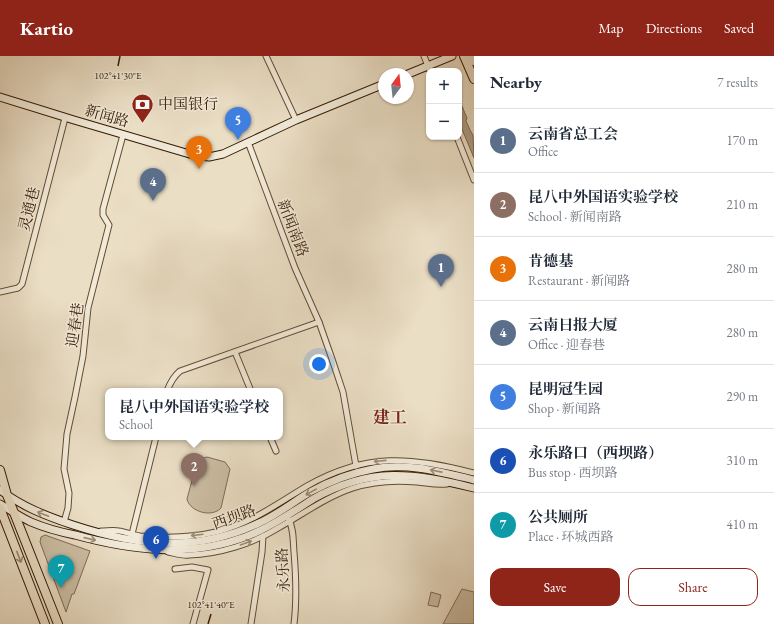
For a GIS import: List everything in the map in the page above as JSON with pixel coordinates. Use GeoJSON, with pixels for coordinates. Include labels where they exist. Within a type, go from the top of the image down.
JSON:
{"type":"FeatureCollection","features":[{"type":"Feature","properties":{"kind":"main road"},"geometry":{"type":"LineString","coordinates":[[431,68],[452,56]]}},
{"type":"Feature","properties":{"kind":"main road"},"geometry":{"type":"LineString","coordinates":[[464,56],[474,79]]}},
{"type":"Feature","properties":{"kind":"main road"},"geometry":{"type":"LineString","coordinates":[[472,56],[474,62]]}},
{"type":"Feature","properties":{"kind":"main road"},"geometry":{"type":"LineString","coordinates":[[414,73],[426,70]]}},
{"type":"Feature","properties":{"kind":"main road","name":"新闻路"},"geometry":{"type":"LineString","coordinates":[[0,97],[65,118],[204,157],[223,154],[296,120],[378,86]]}},
{"type":"Feature","properties":{"kind":"main road","name":"西坝路"},"geometry":{"type":"LineString","coordinates":[[0,490],[31,509],[64,522],[92,531],[137,542],[162,544],[197,542],[218,538],[258,524],[311,492],[337,479],[360,471],[390,467],[412,468],[437,471],[474,480]]}},
{"type":"Feature","properties":{"kind":"main road"},"geometry":{"type":"LineString","coordinates":[[0,470],[7,495],[58,624]]}},
{"type":"Feature","properties":{"kind":"main road","name":"西坝路"},"geometry":{"type":"LineString","coordinates":[[0,504],[32,522],[114,545],[153,550],[185,550],[223,544],[260,531],[288,518],[330,491],[351,482],[376,476],[419,476],[474,488]]}},
{"type":"Feature","properties":{"kind":"main road"},"geometry":{"type":"LineString","coordinates":[[0,508],[45,624]]}},
{"type":"Feature","properties":{"kind":"street"},"geometry":{"type":"LineString","coordinates":[[266,56],[296,120]]}},
{"type":"Feature","properties":{"kind":"street"},"geometry":{"type":"LineString","coordinates":[[424,56],[429,68]]}},
{"type":"Feature","properties":{"kind":"street","name":"灵通巷"},"geometry":{"type":"LineString","coordinates":[[0,292],[18,288],[22,284],[65,118]]}},
{"type":"Feature","properties":{"kind":"street","name":"迎春巷"},"geometry":{"type":"LineString","coordinates":[[64,522],[68,508],[68,493],[64,469],[67,434],[83,356],[88,308],[109,225],[103,215],[103,209],[123,135]]}},
{"type":"Feature","properties":{"kind":"street"},"geometry":{"type":"LineString","coordinates":[[458,140],[474,180]]}},
{"type":"Feature","properties":{"kind":"street","name":"新闻南路"},"geometry":{"type":"LineString","coordinates":[[248,142],[295,268],[319,322],[343,392],[356,466]]}},
{"type":"Feature","properties":{"kind":"street"},"geometry":{"type":"LineString","coordinates":[[168,388],[174,376],[180,371],[319,322]]}},
{"type":"Feature","properties":{"kind":"street"},"geometry":{"type":"LineString","coordinates":[[235,352],[250,388]]}},
{"type":"Feature","properties":{"kind":"street"},"geometry":{"type":"LineString","coordinates":[[132,534],[155,440]]}},
{"type":"Feature","properties":{"kind":"street"},"geometry":{"type":"LineString","coordinates":[[271,440],[276,451]]}},
{"type":"Feature","properties":{"kind":"street"},"geometry":{"type":"LineString","coordinates":[[92,531],[118,531],[162,537],[197,536],[217,532],[255,518],[308,486],[334,473],[356,466],[389,460],[405,460],[438,465],[474,473]]}},
{"type":"Feature","properties":{"kind":"street"},"geometry":{"type":"LineString","coordinates":[[153,550],[187,556],[224,550],[263,536],[288,518]]}},
{"type":"Feature","properties":{"kind":"street","name":"永乐路"},"geometry":{"type":"LineString","coordinates":[[288,518],[293,535],[297,590],[294,624]]}},
{"type":"Feature","properties":{"kind":"street"},"geometry":{"type":"LineString","coordinates":[[251,624],[263,536]]}},
{"type":"Feature","properties":{"kind":"street"},"geometry":{"type":"LineString","coordinates":[[175,569],[192,567],[208,570],[194,624]]}},
{"type":"Feature","properties":{"kind":"shaded area"},"geometry":{"type":"Polygon","coordinates":[[[462,106],[467,118],[466,121],[473,135],[474,158],[462,129],[462,106]]]}},
{"type":"Feature","properties":{"kind":"shaded area"},"geometry":{"type":"Polygon","coordinates":[[[207,457],[225,462],[230,469],[221,508],[212,513],[197,510],[189,504],[187,499],[197,462],[200,459],[207,457]]]}},
{"type":"Feature","properties":{"kind":"shaded area"},"geometry":{"type":"Polygon","coordinates":[[[45,535],[90,551],[66,612],[40,542],[41,537],[45,535]]]}},
{"type":"Feature","properties":{"kind":"shaded area"},"geometry":{"type":"Polygon","coordinates":[[[462,589],[474,592],[474,624],[443,624],[462,589]]]}},
{"type":"Feature","properties":{"kind":"shaded area"},"geometry":{"type":"Polygon","coordinates":[[[431,592],[441,595],[438,607],[428,605],[431,592]]]}},
{"type":"Feature","properties":{"kind":"place","name":"中国银行"},"geometry":{"type":"Point","coordinates":[142,124]}},
{"type":"Feature","properties":{"kind":"place","name":"昆明冠生园"},"geometry":{"type":"Point","coordinates":[238,140]}},
{"type":"Feature","properties":{"kind":"place","name":"肯德基"},"geometry":{"type":"Point","coordinates":[199,169]}},
{"type":"Feature","properties":{"kind":"place","name":"云南日报大厦"},"geometry":{"type":"Point","coordinates":[153,201]}},
{"type":"Feature","properties":{"kind":"place","name":"云南省总工会"},"geometry":{"type":"Point","coordinates":[441,287]}},
{"type":"Feature","properties":{"kind":"place","name":"昆八中外国语实验学校"},"geometry":{"type":"Point","coordinates":[194,486]}},
{"type":"Feature","properties":{"kind":"place","name":"永乐路口（西坝路）"},"geometry":{"type":"Point","coordinates":[156,559]}},
{"type":"Feature","properties":{"kind":"place","name":"公共厕所"},"geometry":{"type":"Point","coordinates":[61,588]}},
{"type":"Feature","properties":{"kind":"district","name":"建工"},"geometry":{"type":"Point","coordinates":[390,417]}}]}
